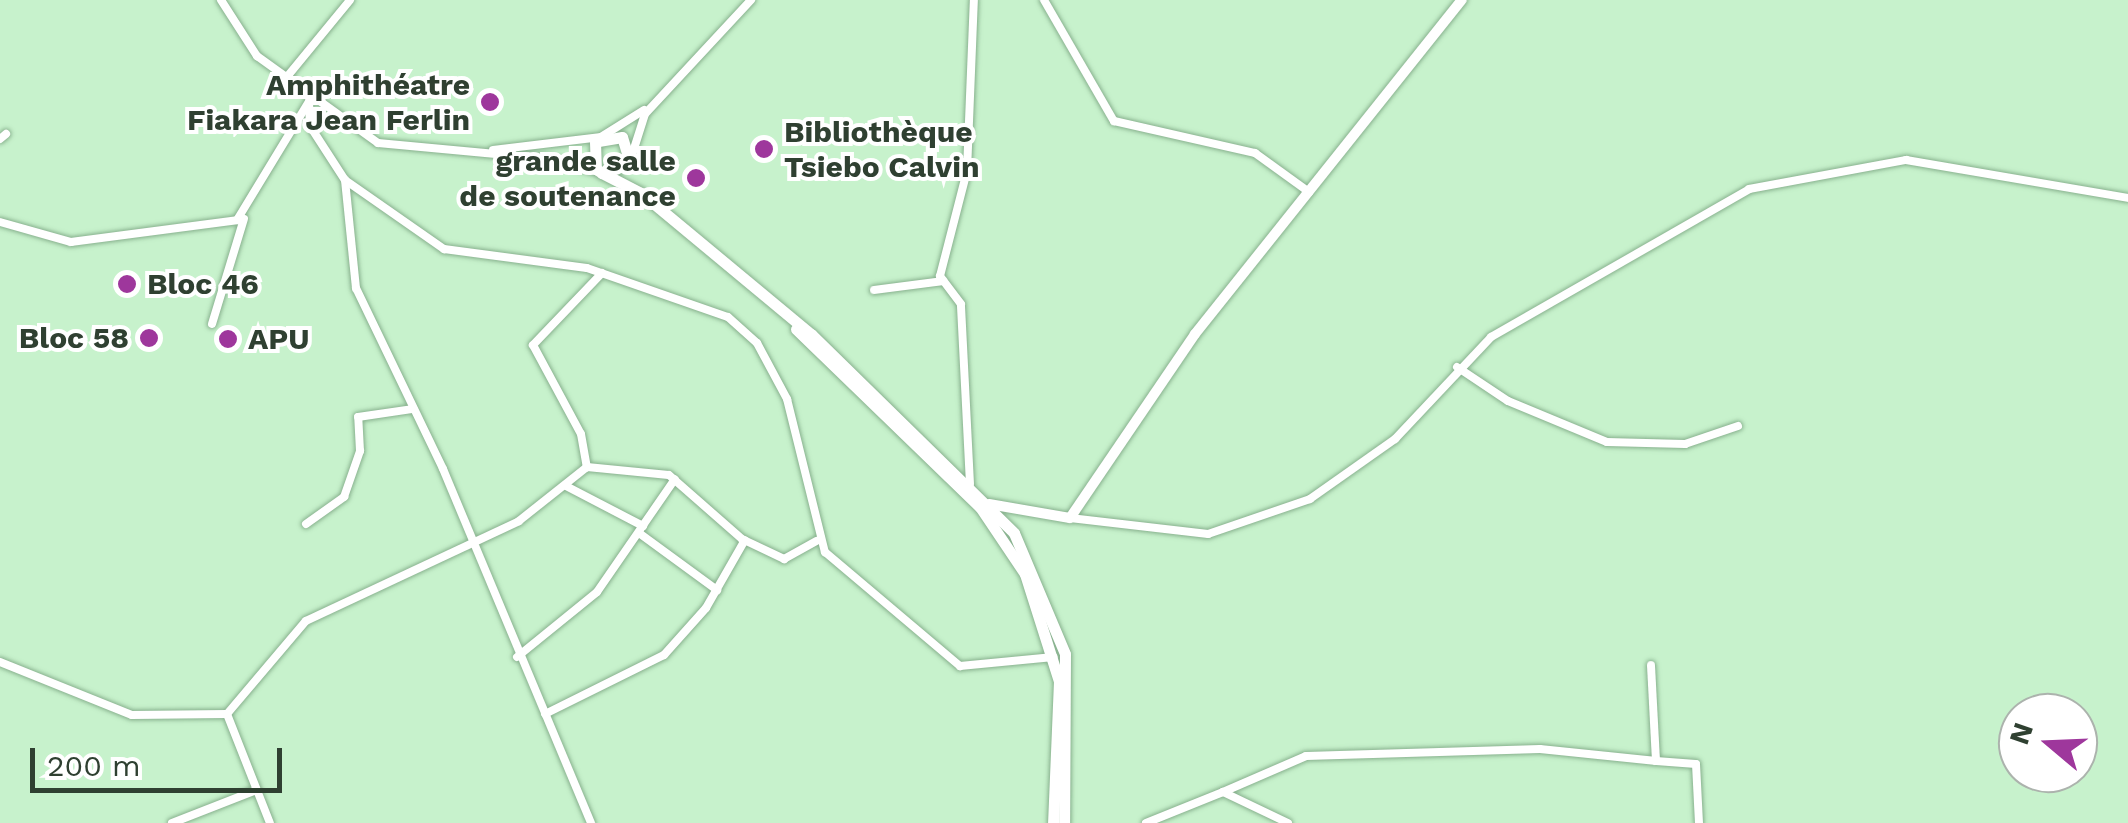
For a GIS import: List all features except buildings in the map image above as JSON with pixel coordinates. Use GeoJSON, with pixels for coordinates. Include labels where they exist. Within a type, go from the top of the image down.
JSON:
{"type":"FeatureCollection","features":[{"type":"Feature","properties":{"kind":"main road"},"geometry":{"type":"LineString","coordinates":[[641,193],[632,155],[622,138],[601,137],[591,156],[602,173],[641,193],[970,484],[989,504],[1034,569],[1065,654],[1064,823]]}},
{"type":"Feature","properties":{"kind":"main road"},"geometry":{"type":"LineString","coordinates":[[602,173],[625,170],[632,155]]}},
{"type":"Feature","properties":{"kind":"main road"},"geometry":{"type":"LineString","coordinates":[[796,329],[980,507],[1025,574],[1055,656],[1053,823]]}},
{"type":"Feature","properties":{"kind":"street"},"geometry":{"type":"LineString","coordinates":[[221,0],[257,56],[309,101],[378,143],[479,152],[602,173]]}},
{"type":"Feature","properties":{"kind":"street"},"geometry":{"type":"LineString","coordinates":[[286,78],[350,0]]}},
{"type":"Feature","properties":{"kind":"street"},"geometry":{"type":"LineString","coordinates":[[479,152],[601,137],[658,96],[750,0]]}},
{"type":"Feature","properties":{"kind":"street"},"geometry":{"type":"LineString","coordinates":[[970,484],[961,304],[943,280],[940,253],[966,171],[978,76],[974,0]]}},
{"type":"Feature","properties":{"kind":"street"},"geometry":{"type":"LineString","coordinates":[[1044,0],[1114,121],[1255,153],[1309,192]]}},
{"type":"Feature","properties":{"kind":"street"},"geometry":{"type":"LineString","coordinates":[[1070,518],[1195,334],[1462,0]]}},
{"type":"Feature","properties":{"kind":"street"},"geometry":{"type":"LineString","coordinates":[[632,155],[658,96]]}},
{"type":"Feature","properties":{"kind":"street"},"geometry":{"type":"LineString","coordinates":[[309,101],[310,126],[345,180],[444,249],[602,274],[697,303],[757,343],[787,399],[816,541],[960,666],[1055,656]]}},
{"type":"Feature","properties":{"kind":"street"},"geometry":{"type":"LineString","coordinates":[[212,324],[246,215],[309,101]]}},
{"type":"Feature","properties":{"kind":"street"},"geometry":{"type":"LineString","coordinates":[[989,504],[1195,534],[1270,516],[1356,471],[1441,394],[1456,367],[1548,299],[1660,247],[1749,189],[1906,160],[2128,198]]}},
{"type":"Feature","properties":{"kind":"street"},"geometry":{"type":"LineString","coordinates":[[345,180],[356,288],[413,410],[590,823]]}},
{"type":"Feature","properties":{"kind":"street"},"geometry":{"type":"LineString","coordinates":[[0,222],[71,242],[246,215]]}},
{"type":"Feature","properties":{"kind":"street"},"geometry":{"type":"LineString","coordinates":[[587,468],[580,434],[533,345],[602,274]]}},
{"type":"Feature","properties":{"kind":"street"},"geometry":{"type":"LineString","coordinates":[[874,290],[943,280]]}},
{"type":"Feature","properties":{"kind":"street"},"geometry":{"type":"LineString","coordinates":[[1456,367],[1508,400],[1607,442],[1684,444],[1738,426]]}},
{"type":"Feature","properties":{"kind":"street"},"geometry":{"type":"LineString","coordinates":[[306,524],[344,497],[360,451],[358,416],[413,410]]}},
{"type":"Feature","properties":{"kind":"street"},"geometry":{"type":"LineString","coordinates":[[0,662],[132,715],[227,714],[306,622],[468,538],[519,520],[587,468],[674,479],[744,540],[784,559],[816,541]]}},
{"type":"Feature","properties":{"kind":"street"},"geometry":{"type":"LineString","coordinates":[[517,657],[597,592],[674,479]]}},
{"type":"Feature","properties":{"kind":"street"},"geometry":{"type":"LineString","coordinates":[[566,486],[641,530],[717,590]]}},
{"type":"Feature","properties":{"kind":"street"},"geometry":{"type":"LineString","coordinates":[[545,714],[664,655],[717,590],[744,540]]}},
{"type":"Feature","properties":{"kind":"street"},"geometry":{"type":"LineString","coordinates":[[1652,664],[1656,761]]}},
{"type":"Feature","properties":{"kind":"street"},"geometry":{"type":"LineString","coordinates":[[227,714],[270,823]]}},
{"type":"Feature","properties":{"kind":"street"},"geometry":{"type":"LineString","coordinates":[[1146,823],[1306,756],[1540,749],[1696,764],[1699,823]]}},
{"type":"Feature","properties":{"kind":"street"},"geometry":{"type":"LineString","coordinates":[[172,823],[256,790]]}},
{"type":"Feature","properties":{"kind":"street"},"geometry":{"type":"LineString","coordinates":[[1224,792],[1288,823]]}},
{"type":"Feature","properties":{"kind":"place","name":"Amphithéatre Fiakara Jean Ferlin"},"geometry":{"type":"Point","coordinates":[490,102]}},
{"type":"Feature","properties":{"kind":"place","name":"Bibliothèque Tsiebo Calvin"},"geometry":{"type":"Point","coordinates":[764,149]}},
{"type":"Feature","properties":{"kind":"place","name":"grande salle de soutenance"},"geometry":{"type":"Point","coordinates":[696,178]}},
{"type":"Feature","properties":{"kind":"place","name":"Bloc 46"},"geometry":{"type":"Point","coordinates":[127,284]}},
{"type":"Feature","properties":{"kind":"place","name":"Bloc 58"},"geometry":{"type":"Point","coordinates":[149,338]}},
{"type":"Feature","properties":{"kind":"place","name":"APU"},"geometry":{"type":"Point","coordinates":[228,339]}}]}
